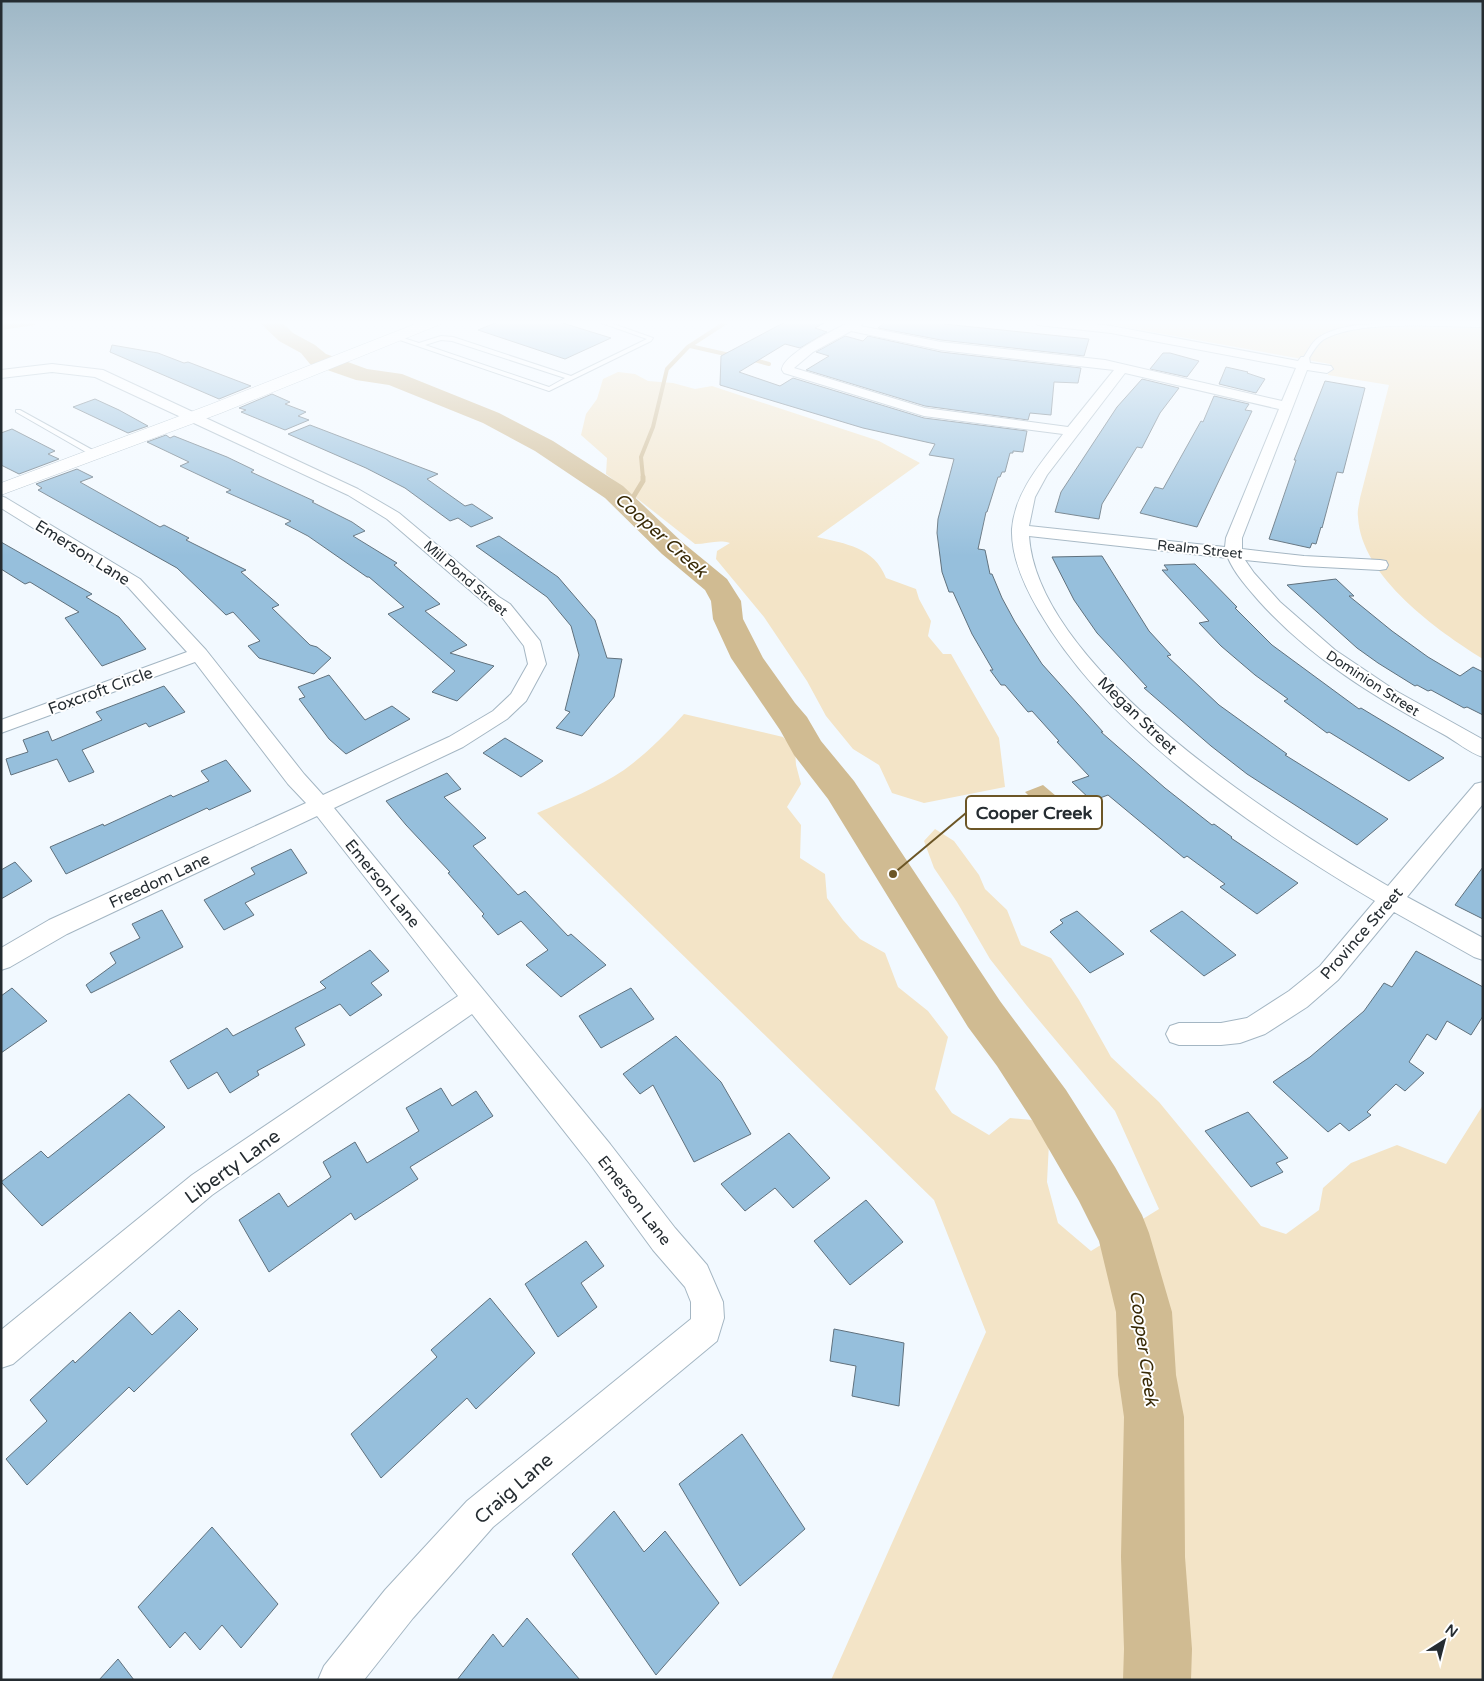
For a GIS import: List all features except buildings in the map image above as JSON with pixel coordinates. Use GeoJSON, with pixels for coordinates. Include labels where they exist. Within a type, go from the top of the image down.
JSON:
{"type":"FeatureCollection","features":[{"type":"Feature","properties":{"kind":"street","name":"Mill Pond Street"},"geometry":{"type":"LineString","coordinates":[[155,399],[328,479],[369,500],[392,516],[504,608],[533,645],[537,664],[519,697],[500,715],[456,742],[320,805]]}},
{"type":"Feature","properties":{"kind":"street"},"geometry":{"type":"LineString","coordinates":[[1,489],[237,399]]}},
{"type":"Feature","properties":{"kind":"street"},"geometry":{"type":"LineString","coordinates":[[881,399],[924,412],[1047,427],[1072,432]]}},
{"type":"Feature","properties":{"kind":"street","name":"Megan Street"},"geometry":{"type":"LineString","coordinates":[[1097,399],[1072,432],[1025,502],[1020,530],[1024,561],[1031,580],[1054,622],[1105,686],[1137,718],[1206,778],[1264,820],[1332,865],[1483,950]]}},
{"type":"Feature","properties":{"kind":"street"},"geometry":{"type":"LineString","coordinates":[[1254,399],[1286,406]]}},
{"type":"Feature","properties":{"kind":"street"},"geometry":{"type":"LineString","coordinates":[[1234,553],[1234,538],[1289,399]]}},
{"type":"Feature","properties":{"kind":"street","name":"Emerson Lane"},"geometry":{"type":"LineString","coordinates":[[1,501],[134,583],[199,654],[296,779],[320,805],[476,998],[600,1154],[664,1239],[696,1276],[707,1302],[708,1318]]}},
{"type":"Feature","properties":{"kind":"street","name":"Realm Street"},"geometry":{"type":"LineString","coordinates":[[1020,530],[1304,561],[1380,565]]}},
{"type":"Feature","properties":{"kind":"street","name":"Dominion Street"},"geometry":{"type":"LineString","coordinates":[[1234,553],[1248,577],[1264,596],[1287,620],[1319,647],[1353,673],[1392,698],[1483,750]]}},
{"type":"Feature","properties":{"kind":"street","name":"Foxcroft Circle"},"geometry":{"type":"LineString","coordinates":[[1,727],[199,654]]}},
{"type":"Feature","properties":{"kind":"street","name":"Province Street"},"geometry":{"type":"LineString","coordinates":[[1179,1034],[1240,1032],[1256,1026],[1298,999],[1329,973],[1483,789]]}},
{"type":"Feature","properties":{"kind":"street","name":"Freedom Lane"},"geometry":{"type":"LineString","coordinates":[[1,960],[58,927],[320,805]]}},
{"type":"Feature","properties":{"kind":"street","name":"Liberty Lane"},"geometry":{"type":"LineString","coordinates":[[1,1352],[202,1185],[476,998]]}},
{"type":"Feature","properties":{"kind":"street","name":"Craig Lane"},"geometry":{"type":"LineString","coordinates":[[338,1680],[399,1604],[480,1514],[704,1329],[708,1318]]}},
{"type":"Feature","properties":{"kind":"lane"},"geometry":{"type":"LineString","coordinates":[[18,411],[94,453]]}},
{"type":"Feature","properties":{"kind":"shaded area"},"geometry":{"type":"Polygon","coordinates":[[[597,399],[753,399],[879,441],[920,463],[817,537],[858,548],[874,560],[886,578],[916,589],[919,599],[931,621],[928,636],[943,654],[951,654],[999,738],[1005,787],[924,803],[892,793],[879,765],[853,749],[826,716],[807,681],[764,617],[716,559],[717,551],[730,543],[695,544],[606,474],[607,458],[581,435],[586,414],[597,399]]]}},
{"type":"Feature","properties":{"kind":"shaded area"},"geometry":{"type":"Polygon","coordinates":[[[1385,399],[1483,399],[1483,659],[1424,618],[1387,581],[1372,561],[1362,539],[1358,517],[1360,498],[1385,399]]]}},
{"type":"Feature","properties":{"kind":"shaded area"},"geometry":{"type":"Polygon","coordinates":[[[684,714],[783,737],[795,750],[796,765],[801,784],[787,807],[801,825],[800,858],[825,874],[827,898],[843,920],[860,939],[885,953],[898,987],[928,1011],[948,1037],[935,1089],[952,1113],[989,1135],[1010,1118],[1032,1120],[1049,1143],[1047,1182],[1058,1223],[1091,1251],[1159,1209],[1115,1111],[990,959],[957,902],[934,868],[924,841],[935,829],[954,841],[979,875],[985,889],[1007,910],[1021,945],[1051,958],[1079,1000],[1111,1057],[1159,1102],[1261,1226],[1286,1234],[1319,1210],[1323,1188],[1351,1163],[1397,1145],[1446,1164],[1483,1105],[1483,1680],[831,1680],[986,1332],[934,1200],[537,813],[593,788],[624,770],[656,744],[684,714]]]}},
{"type":"Feature","properties":{"kind":"shaded area"},"geometry":{"type":"Polygon","coordinates":[[[1043,785],[1061,803],[1043,810],[1025,792],[1043,785]]]}},
{"type":"Feature","properties":{"kind":"waterway","name":"Cooper Creek"},"geometry":{"type":"LineString","coordinates":[[445,399],[491,418],[544,446],[614,492],[672,548],[717,585],[726,601],[728,619],[747,658],[783,711],[795,725],[807,747],[841,790],[984,1014],[1013,1052],[1049,1105],[1097,1184],[1123,1233],[1144,1312],[1147,1375],[1154,1417],[1153,1557],[1158,1649],[1157,1680]]}},
{"type":"Feature","properties":{"kind":"waterway"},"geometry":{"type":"LineString","coordinates":[[643,478],[641,457],[653,427],[660,399]]}},
{"type":"Feature","properties":{"kind":"waterway"},"geometry":{"type":"LineString","coordinates":[[629,504],[643,478]]}},
{"type":"Feature","properties":{"kind":"place","name":"Cooper Creek"},"geometry":{"type":"Point","coordinates":[893,874]}}]}
